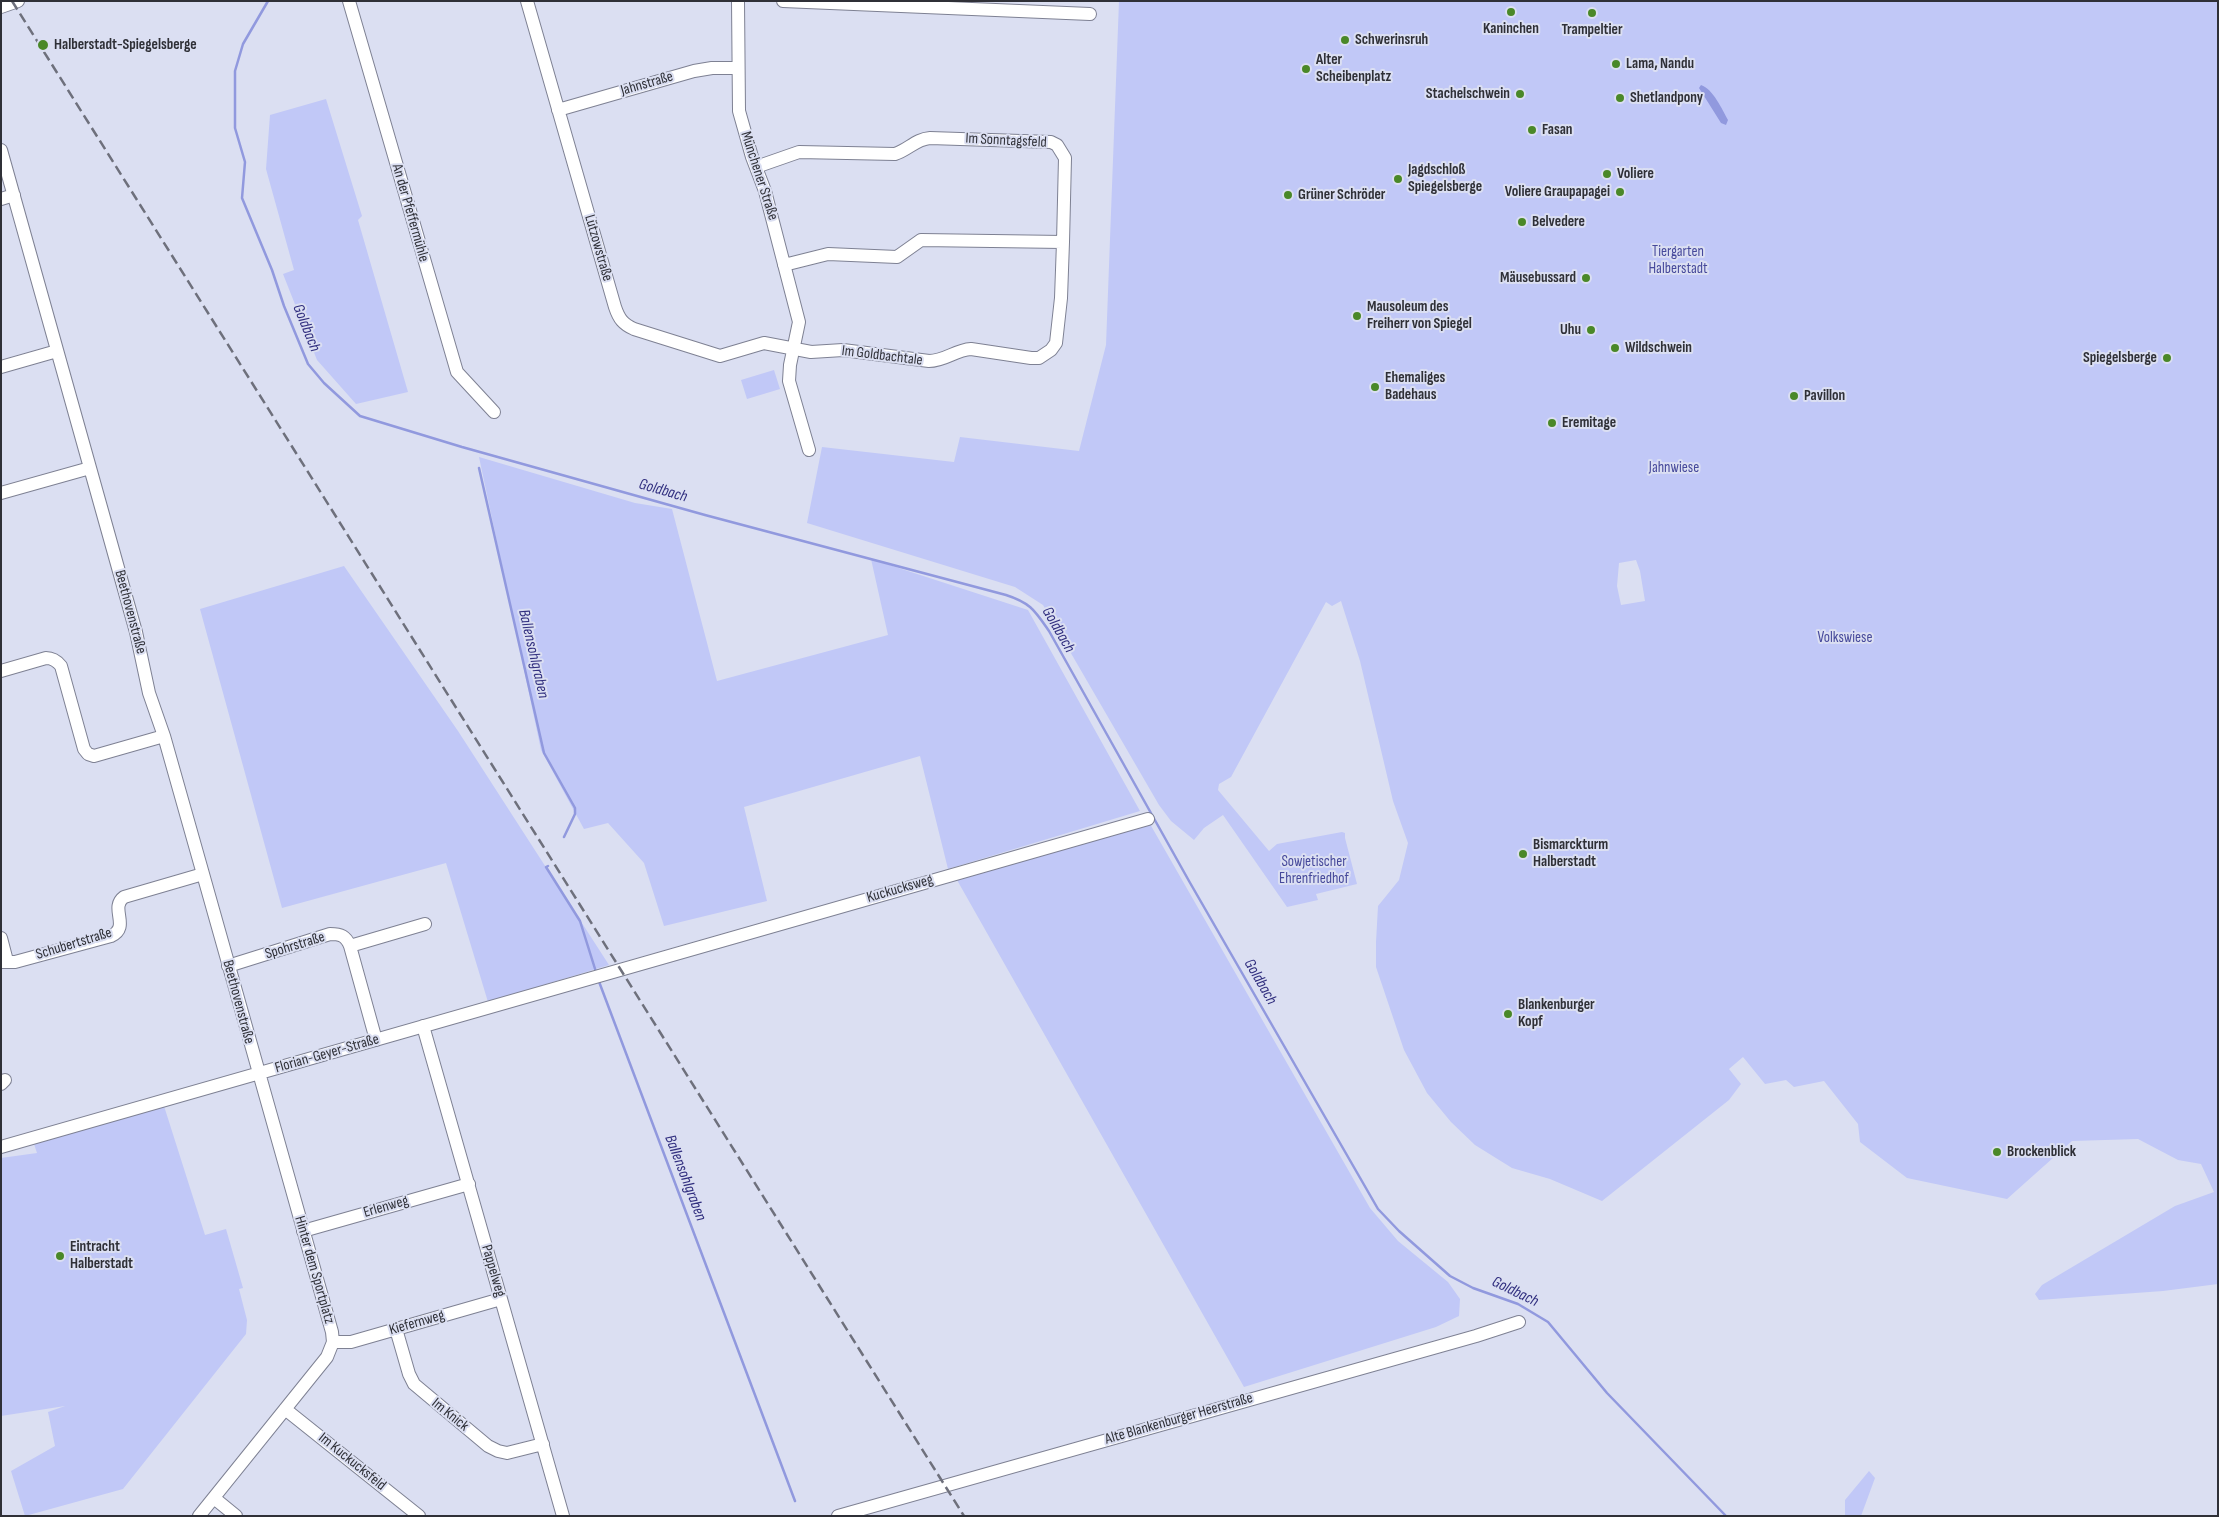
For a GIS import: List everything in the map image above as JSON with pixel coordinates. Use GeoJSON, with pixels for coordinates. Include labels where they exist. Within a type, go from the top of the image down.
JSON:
{"type":"FeatureCollection","features":[{"type":"Feature","properties":{"kind":"street"},"geometry":{"type":"LineString","coordinates":[[1,7],[18,1]]}},
{"type":"Feature","properties":{"kind":"street","name":"An der Pfeffermühle"},"geometry":{"type":"LineString","coordinates":[[348,1],[457,372],[494,412]]}},
{"type":"Feature","properties":{"kind":"street","name":"Lützowstraße"},"geometry":{"type":"LineString","coordinates":[[527,1],[619,318],[625,325],[720,356],[764,343],[793,348]]}},
{"type":"Feature","properties":{"kind":"street","name":"Münchener Straße"},"geometry":{"type":"LineString","coordinates":[[738,1],[737,68],[739,111],[765,191],[799,322],[793,348]]}},
{"type":"Feature","properties":{"kind":"street"},"geometry":{"type":"LineString","coordinates":[[783,1],[1090,14]]}},
{"type":"Feature","properties":{"kind":"street","name":"Jahnstraße"},"geometry":{"type":"LineString","coordinates":[[558,110],[694,71],[712,68],[737,68]]}},
{"type":"Feature","properties":{"kind":"street","name":"Im Sonntagsfeld"},"geometry":{"type":"LineString","coordinates":[[756,167],[799,152],[895,154],[923,138],[1051,142],[1058,145],[1065,158],[1063,242]]}},
{"type":"Feature","properties":{"kind":"street","name":"Beethovenstraße"},"geometry":{"type":"LineString","coordinates":[[1,150],[7,197],[57,351],[136,632],[149,693],[164,736],[258,1074]]}},
{"type":"Feature","properties":{"kind":"street"},"geometry":{"type":"LineString","coordinates":[[784,264],[828,254],[896,257],[921,240],[1063,242]]}},
{"type":"Feature","properties":{"kind":"street","name":"Im Goldbachtale"},"geometry":{"type":"LineString","coordinates":[[793,348],[811,352],[843,350],[929,362],[938,362],[954,352],[971,349],[1031,358],[1045,355],[1056,343],[1061,298],[1063,242]]}},
{"type":"Feature","properties":{"kind":"street"},"geometry":{"type":"LineString","coordinates":[[793,348],[789,381],[809,450]]}},
{"type":"Feature","properties":{"kind":"street"},"geometry":{"type":"LineString","coordinates":[[1,367],[57,351]]}},
{"type":"Feature","properties":{"kind":"street"},"geometry":{"type":"LineString","coordinates":[[1,493],[90,468]]}},
{"type":"Feature","properties":{"kind":"street"},"geometry":{"type":"LineString","coordinates":[[1,671],[46,658],[57,662],[61,666],[84,749],[88,754],[94,756],[164,736]]}},
{"type":"Feature","properties":{"kind":"street","name":"Kuckucksweg"},"geometry":{"type":"LineString","coordinates":[[652,961],[1148,818]]}},
{"type":"Feature","properties":{"kind":"street","name":"Schubertstraße"},"geometry":{"type":"LineString","coordinates":[[4,962],[15,962],[111,936],[120,930],[118,906],[124,897],[203,874]]}},
{"type":"Feature","properties":{"kind":"street"},"geometry":{"type":"LineString","coordinates":[[376,1040],[350,946],[425,924]]}},
{"type":"Feature","properties":{"kind":"street","name":"Spohrstraße"},"geometry":{"type":"LineString","coordinates":[[228,966],[330,934],[343,936],[348,939],[350,946]]}},
{"type":"Feature","properties":{"kind":"street"},"geometry":{"type":"LineString","coordinates":[[1,938],[4,962]]}},
{"type":"Feature","properties":{"kind":"street","name":"Florian-Geyer-Straße"},"geometry":{"type":"LineString","coordinates":[[1,1147],[652,961]]}},
{"type":"Feature","properties":{"kind":"street","name":"Pappelweg"},"geometry":{"type":"LineString","coordinates":[[423,1026],[563,1516]]}},
{"type":"Feature","properties":{"kind":"street","name":"Hinter dem Sportplatz"},"geometry":{"type":"LineString","coordinates":[[199,1516],[327,1357],[332,1342],[332,1332],[258,1074]]}},
{"type":"Feature","properties":{"kind":"street","name":"Erlenweg"},"geometry":{"type":"LineString","coordinates":[[303,1231],[468,1184]]}},
{"type":"Feature","properties":{"kind":"street","name":"Kiefernweg"},"geometry":{"type":"LineString","coordinates":[[332,1342],[351,1342],[502,1299]]}},
{"type":"Feature","properties":{"kind":"street","name":"Alte Blankenburger Heerstraße"},"geometry":{"type":"LineString","coordinates":[[838,1516],[1476,1336],[1519,1322]]}},
{"type":"Feature","properties":{"kind":"street","name":"Im Knick"},"geometry":{"type":"LineString","coordinates":[[396,1329],[408,1374],[414,1384],[488,1446],[507,1453],[543,1444]]}},
{"type":"Feature","properties":{"kind":"street","name":"Im Kuckucksfeld"},"geometry":{"type":"LineString","coordinates":[[285,1409],[419,1516]]}},
{"type":"Feature","properties":{"kind":"street"},"geometry":{"type":"LineString","coordinates":[[214,1498],[236,1516]]}},
{"type":"Feature","properties":{"kind":"green space"},"geometry":{"type":"Polygon","coordinates":[[[1119,1],[2218,1],[2218,1284],[2163,1291],[2039,1300],[2035,1294],[2042,1285],[2175,1206],[2214,1192],[2201,1164],[2178,1160],[2138,1139],[2072,1141],[2007,1199],[1907,1178],[1860,1142],[1858,1124],[1824,1081],[1794,1087],[1786,1080],[1765,1084],[1743,1057],[1729,1069],[1741,1084],[1729,1100],[1602,1201],[1550,1179],[1512,1168],[1475,1145],[1451,1122],[1427,1093],[1404,1050],[1376,967],[1378,906],[1399,880],[1408,843],[1393,801],[1360,661],[1341,601],[1332,606],[1326,602],[1231,777],[1219,784],[1218,790],[1269,851],[1277,844],[1345,833],[1357,884],[1316,894],[1318,900],[1287,907],[1223,815],[1204,828],[1194,840],[1171,821],[1159,805],[1043,605],[1015,587],[807,523],[822,447],[954,462],[960,437],[1079,451],[1106,345],[1119,1]],[[1636,560],[1619,563],[1617,586],[1621,605],[1645,601],[1640,571],[1636,560]]]}},
{"type":"Feature","properties":{"kind":"green space"},"geometry":{"type":"Polygon","coordinates":[[[326,99],[362,216],[358,220],[408,392],[356,404],[317,360],[283,274],[294,270],[266,169],[270,115],[326,99]]]}},
{"type":"Feature","properties":{"kind":"green space"},"geometry":{"type":"Polygon","coordinates":[[[774,370],[780,389],[747,399],[741,380],[774,370]]]}},
{"type":"Feature","properties":{"kind":"green space"},"geometry":{"type":"Polygon","coordinates":[[[479,457],[635,503],[672,509],[717,681],[888,635],[871,559],[1028,610],[1140,811],[948,869],[920,756],[744,807],[767,901],[664,926],[644,863],[608,823],[584,829],[541,750],[479,457]]]}},
{"type":"Feature","properties":{"kind":"green space"},"geometry":{"type":"Polygon","coordinates":[[[344,566],[458,731],[609,965],[488,1002],[446,863],[282,908],[200,609],[344,566]]]}},
{"type":"Feature","properties":{"kind":"green space"},"geometry":{"type":"Polygon","coordinates":[[[1150,824],[1370,1208],[1398,1241],[1448,1282],[1460,1299],[1459,1316],[1436,1327],[1244,1387],[957,880],[1150,824]]]}},
{"type":"Feature","properties":{"kind":"green space"},"geometry":{"type":"Polygon","coordinates":[[[164,1106],[205,1235],[226,1229],[243,1288],[239,1289],[247,1320],[246,1334],[123,1489],[25,1516],[11,1471],[55,1446],[48,1412],[65,1406],[1,1416],[1,1158],[37,1153],[34,1144],[164,1106]]]}},
{"type":"Feature","properties":{"kind":"green space"},"geometry":{"type":"Polygon","coordinates":[[[1869,1471],[1875,1478],[1861,1516],[1845,1516],[1845,1500],[1869,1471]]]}},
{"type":"Feature","properties":{"kind":"shaded area"},"geometry":{"type":"Polygon","coordinates":[[[1701,85],[1717,100],[1728,120],[1726,125],[1721,123],[1699,88],[1701,85]]]}},
{"type":"Feature","properties":{"kind":"waterway","name":"Goldbach"},"geometry":{"type":"LineString","coordinates":[[268,1],[243,44],[235,71],[235,128],[245,162],[242,198],[308,364],[324,383],[360,416],[462,447],[705,515],[1006,595],[1032,608],[1049,631],[1189,881],[1378,1209],[1399,1231],[1450,1276],[1473,1288],[1518,1304],[1548,1322],[1607,1393],[1726,1516]]}},
{"type":"Feature","properties":{"kind":"waterway","name":"Ballensohlgraben"},"geometry":{"type":"LineString","coordinates":[[479,468],[544,753],[575,808],[575,814],[564,837]]}},
{"type":"Feature","properties":{"kind":"waterway","name":"Ballensohlgraben"},"geometry":{"type":"LineString","coordinates":[[548,866],[546,867],[580,921],[596,972]]}},
{"type":"Feature","properties":{"kind":"waterway","name":"Ballensohlgraben"},"geometry":{"type":"LineString","coordinates":[[598,979],[795,1501]]}},
{"type":"Feature","properties":{"kind":"railway"},"geometry":{"type":"LineString","coordinates":[[12,1],[964,1516]]}},
{"type":"Feature","properties":{"kind":"place","name":"Kaninchen"},"geometry":{"type":"Point","coordinates":[1511,12]}},
{"type":"Feature","properties":{"kind":"place","name":"Trampeltier"},"geometry":{"type":"Point","coordinates":[1592,13]}},
{"type":"Feature","properties":{"kind":"place","name":"Schwerinsruh"},"geometry":{"type":"Point","coordinates":[1345,40]}},
{"type":"Feature","properties":{"kind":"place","name":"Halberstadt-Spiegelsberge"},"geometry":{"type":"Point","coordinates":[43,45]}},
{"type":"Feature","properties":{"kind":"place","name":"Lama, Nandu"},"geometry":{"type":"Point","coordinates":[1616,64]}},
{"type":"Feature","properties":{"kind":"place","name":"Alter Scheibenplatz"},"geometry":{"type":"Point","coordinates":[1306,69]}},
{"type":"Feature","properties":{"kind":"place","name":"Stachelschwein"},"geometry":{"type":"Point","coordinates":[1520,94]}},
{"type":"Feature","properties":{"kind":"place","name":"Shetlandpony"},"geometry":{"type":"Point","coordinates":[1620,98]}},
{"type":"Feature","properties":{"kind":"place","name":"Fasan"},"geometry":{"type":"Point","coordinates":[1532,130]}},
{"type":"Feature","properties":{"kind":"place","name":"Voliere"},"geometry":{"type":"Point","coordinates":[1607,174]}},
{"type":"Feature","properties":{"kind":"place","name":"Jagdschloß Spiegelsberge"},"geometry":{"type":"Point","coordinates":[1398,179]}},
{"type":"Feature","properties":{"kind":"place","name":"Voliere Graupapagei"},"geometry":{"type":"Point","coordinates":[1620,192]}},
{"type":"Feature","properties":{"kind":"place","name":"Grüner Schröder"},"geometry":{"type":"Point","coordinates":[1288,195]}},
{"type":"Feature","properties":{"kind":"place","name":"Belvedere"},"geometry":{"type":"Point","coordinates":[1522,222]}},
{"type":"Feature","properties":{"kind":"place","name":"Mäusebussard"},"geometry":{"type":"Point","coordinates":[1586,278]}},
{"type":"Feature","properties":{"kind":"place","name":"Mausoleum des Freiherr von Spiegel"},"geometry":{"type":"Point","coordinates":[1357,316]}},
{"type":"Feature","properties":{"kind":"place","name":"Uhu"},"geometry":{"type":"Point","coordinates":[1591,330]}},
{"type":"Feature","properties":{"kind":"place","name":"Wildschwein"},"geometry":{"type":"Point","coordinates":[1615,348]}},
{"type":"Feature","properties":{"kind":"place","name":"Spiegelsberge"},"geometry":{"type":"Point","coordinates":[2167,358]}},
{"type":"Feature","properties":{"kind":"place","name":"Ehemaliges Badehaus"},"geometry":{"type":"Point","coordinates":[1375,387]}},
{"type":"Feature","properties":{"kind":"place","name":"Pavillon"},"geometry":{"type":"Point","coordinates":[1794,396]}},
{"type":"Feature","properties":{"kind":"place","name":"Eremitage"},"geometry":{"type":"Point","coordinates":[1552,423]}},
{"type":"Feature","properties":{"kind":"place","name":"Bismarckturm Halberstadt"},"geometry":{"type":"Point","coordinates":[1523,854]}},
{"type":"Feature","properties":{"kind":"place","name":"Blankenburger Kopf"},"geometry":{"type":"Point","coordinates":[1508,1014]}},
{"type":"Feature","properties":{"kind":"place","name":"Brockenblick"},"geometry":{"type":"Point","coordinates":[1997,1152]}},
{"type":"Feature","properties":{"kind":"place","name":"Eintracht Halberstadt"},"geometry":{"type":"Point","coordinates":[60,1256]}},
{"type":"Feature","properties":{"kind":"park label","name":"Tiergarten Halberstadt"},"geometry":{"type":"Point","coordinates":[1678,260]}},
{"type":"Feature","properties":{"kind":"park label","name":"Jahnwiese"},"geometry":{"type":"Point","coordinates":[1674,468]}},
{"type":"Feature","properties":{"kind":"park label","name":"Volkswiese"},"geometry":{"type":"Point","coordinates":[1845,638]}},
{"type":"Feature","properties":{"kind":"park label","name":"Sowjetischer Ehrenfriedhof"},"geometry":{"type":"Point","coordinates":[1314,870]}}]}
